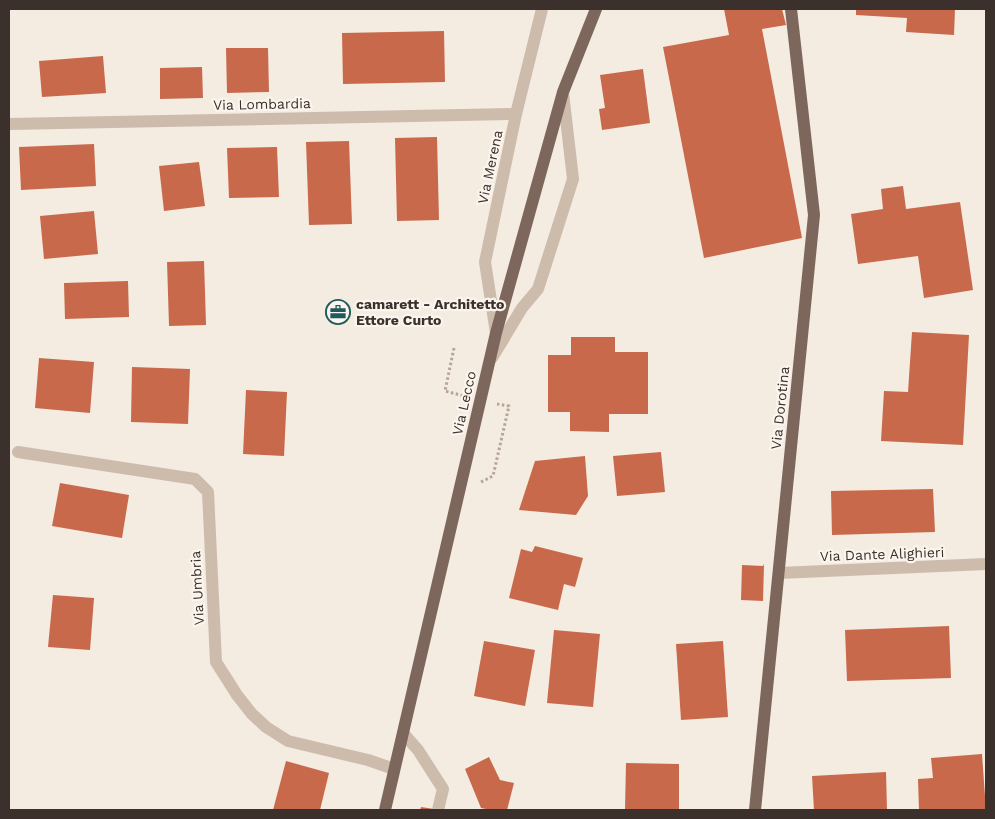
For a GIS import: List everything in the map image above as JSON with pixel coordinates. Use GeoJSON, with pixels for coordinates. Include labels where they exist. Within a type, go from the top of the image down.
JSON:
{"type":"FeatureCollection","features":[{"type":"Feature","properties":{"kind":"main road","name":"Via Lecco"},"geometry":{"type":"LineString","coordinates":[[385,810],[496,333],[563,92],[596,9]]}},
{"type":"Feature","properties":{"kind":"main road","name":"Via Dorotina"},"geometry":{"type":"LineString","coordinates":[[755,810],[814,215],[792,9]]}},
{"type":"Feature","properties":{"kind":"street","name":"Via Merena"},"geometry":{"type":"LineString","coordinates":[[496,333],[485,262],[516,114],[542,9]]}},
{"type":"Feature","properties":{"kind":"street"},"geometry":{"type":"LineString","coordinates":[[489,362],[522,308],[538,289],[572,179],[563,92]]}},
{"type":"Feature","properties":{"kind":"street","name":"Via Lombardia"},"geometry":{"type":"LineString","coordinates":[[9,124],[516,114]]}},
{"type":"Feature","properties":{"kind":"street","name":"Via Umbria"},"geometry":{"type":"LineString","coordinates":[[18,452],[195,479],[208,492],[216,662],[237,695],[252,714],[288,741],[368,760],[394,769]]}},
{"type":"Feature","properties":{"kind":"street","name":"Via Dante Alighieri"},"geometry":{"type":"LineString","coordinates":[[779,573],[986,564]]}},
{"type":"Feature","properties":{"kind":"street"},"geometry":{"type":"LineString","coordinates":[[403,733],[418,750],[443,789],[438,810]]}},
{"type":"Feature","properties":{"kind":"path"},"geometry":{"type":"LineString","coordinates":[[445,391],[454,348]]}},
{"type":"Feature","properties":{"kind":"path"},"geometry":{"type":"LineString","coordinates":[[481,482],[493,476],[509,406]]}},
{"type":"Feature","properties":{"kind":"building"},"geometry":{"type":"Polygon","coordinates":[[[724,9],[782,9],[786,25],[762,29],[802,238],[704,258],[663,47],[729,35],[724,9]]]}},
{"type":"Feature","properties":{"kind":"building"},"geometry":{"type":"Polygon","coordinates":[[[856,9],[955,9],[954,35],[906,32],[907,18],[856,15],[856,9]]]}},
{"type":"Feature","properties":{"kind":"building"},"geometry":{"type":"Polygon","coordinates":[[[444,31],[445,82],[343,84],[342,33],[444,31]]]}},
{"type":"Feature","properties":{"kind":"building"},"geometry":{"type":"Polygon","coordinates":[[[226,48],[268,48],[269,92],[227,93],[226,48]]]}},
{"type":"Feature","properties":{"kind":"building"},"geometry":{"type":"Polygon","coordinates":[[[103,56],[106,93],[42,97],[39,61],[103,56]]]}},
{"type":"Feature","properties":{"kind":"building"},"geometry":{"type":"Polygon","coordinates":[[[202,67],[203,98],[160,99],[160,68],[202,67]]]}},
{"type":"Feature","properties":{"kind":"building"},"geometry":{"type":"Polygon","coordinates":[[[643,69],[650,123],[602,130],[599,109],[605,108],[600,75],[643,69]]]}},
{"type":"Feature","properties":{"kind":"building"},"geometry":{"type":"Polygon","coordinates":[[[437,137],[439,220],[397,221],[395,138],[437,137]]]}},
{"type":"Feature","properties":{"kind":"building"},"geometry":{"type":"Polygon","coordinates":[[[349,141],[352,224],[309,225],[306,142],[349,141]]]}},
{"type":"Feature","properties":{"kind":"building"},"geometry":{"type":"Polygon","coordinates":[[[94,144],[96,186],[21,190],[19,147],[94,144]]]}},
{"type":"Feature","properties":{"kind":"building"},"geometry":{"type":"Polygon","coordinates":[[[277,147],[279,197],[229,198],[227,148],[277,147]]]}},
{"type":"Feature","properties":{"kind":"building"},"geometry":{"type":"Polygon","coordinates":[[[199,162],[205,206],[164,211],[159,166],[199,162]]]}},
{"type":"Feature","properties":{"kind":"building"},"geometry":{"type":"Polygon","coordinates":[[[903,186],[906,209],[960,202],[973,290],[924,298],[918,256],[858,264],[851,214],[883,209],[881,189],[903,186]]]}},
{"type":"Feature","properties":{"kind":"building"},"geometry":{"type":"Polygon","coordinates":[[[94,211],[98,254],[44,259],[40,216],[94,211]]]}},
{"type":"Feature","properties":{"kind":"building"},"geometry":{"type":"Polygon","coordinates":[[[204,261],[206,325],[169,326],[167,262],[204,261]]]}},
{"type":"Feature","properties":{"kind":"building"},"geometry":{"type":"Polygon","coordinates":[[[128,281],[129,317],[65,319],[64,283],[128,281]]]}},
{"type":"Feature","properties":{"kind":"building"},"geometry":{"type":"Polygon","coordinates":[[[912,332],[969,335],[963,445],[881,441],[884,391],[908,392],[912,332]]]}},
{"type":"Feature","properties":{"kind":"building"},"geometry":{"type":"Polygon","coordinates":[[[571,337],[615,337],[615,352],[648,352],[648,414],[609,414],[609,432],[570,431],[570,412],[548,412],[548,355],[571,355],[571,337]]]}},
{"type":"Feature","properties":{"kind":"building"},"geometry":{"type":"Polygon","coordinates":[[[39,358],[94,362],[90,413],[35,408],[39,358]]]}},
{"type":"Feature","properties":{"kind":"building"},"geometry":{"type":"Polygon","coordinates":[[[132,367],[190,369],[188,424],[131,422],[132,367]]]}},
{"type":"Feature","properties":{"kind":"building"},"geometry":{"type":"Polygon","coordinates":[[[246,390],[287,392],[284,456],[243,454],[246,390]]]}},
{"type":"Feature","properties":{"kind":"building"},"geometry":{"type":"Polygon","coordinates":[[[661,452],[665,492],[617,496],[613,456],[661,452]]]}},
{"type":"Feature","properties":{"kind":"building"},"geometry":{"type":"Polygon","coordinates":[[[585,456],[588,496],[576,515],[519,510],[535,461],[585,456]]]}},
{"type":"Feature","properties":{"kind":"building"},"geometry":{"type":"Polygon","coordinates":[[[60,483],[129,495],[122,538],[52,526],[60,483]]]}},
{"type":"Feature","properties":{"kind":"building"},"geometry":{"type":"Polygon","coordinates":[[[933,489],[935,532],[832,535],[831,491],[933,489]]]}},
{"type":"Feature","properties":{"kind":"building"},"geometry":{"type":"Polygon","coordinates":[[[535,546],[583,558],[575,587],[564,584],[558,610],[509,598],[521,549],[532,552],[535,546]]]}},
{"type":"Feature","properties":{"kind":"building"},"geometry":{"type":"Polygon","coordinates":[[[764,564],[763,601],[741,600],[742,565],[763,566],[764,564]]]}},
{"type":"Feature","properties":{"kind":"building"},"geometry":{"type":"Polygon","coordinates":[[[53,595],[94,598],[90,650],[48,647],[53,595]]]}},
{"type":"Feature","properties":{"kind":"building"},"geometry":{"type":"Polygon","coordinates":[[[949,626],[951,678],[847,681],[845,630],[949,626]]]}},
{"type":"Feature","properties":{"kind":"building"},"geometry":{"type":"Polygon","coordinates":[[[554,630],[600,634],[593,707],[547,703],[554,630]]]}},
{"type":"Feature","properties":{"kind":"building"},"geometry":{"type":"Polygon","coordinates":[[[484,641],[535,650],[525,706],[474,696],[484,641]]]}},
{"type":"Feature","properties":{"kind":"building"},"geometry":{"type":"Polygon","coordinates":[[[723,641],[728,717],[681,720],[676,644],[723,641]]]}},
{"type":"Feature","properties":{"kind":"building"},"geometry":{"type":"Polygon","coordinates":[[[982,754],[986,810],[919,810],[918,779],[933,778],[931,758],[982,754]]]}},
{"type":"Feature","properties":{"kind":"building"},"geometry":{"type":"Polygon","coordinates":[[[489,757],[500,780],[514,783],[507,810],[481,808],[465,769],[489,757]]]}},
{"type":"Feature","properties":{"kind":"building"},"geometry":{"type":"Polygon","coordinates":[[[286,761],[329,773],[320,810],[273,810],[286,761]]]}},
{"type":"Feature","properties":{"kind":"building"},"geometry":{"type":"Polygon","coordinates":[[[626,763],[679,764],[679,810],[625,810],[626,763]]]}},
{"type":"Feature","properties":{"kind":"building"},"geometry":{"type":"Polygon","coordinates":[[[886,772],[887,810],[814,810],[812,776],[886,772]]]}},
{"type":"Feature","properties":{"kind":"building"},"geometry":{"type":"Polygon","coordinates":[[[421,807],[434,809],[434,810],[420,810],[421,807]]]}},
{"type":"Feature","properties":{"kind":"place","name":"camarett - Architetto Ettore Curto"},"geometry":{"type":"Point","coordinates":[338,312]}}]}
